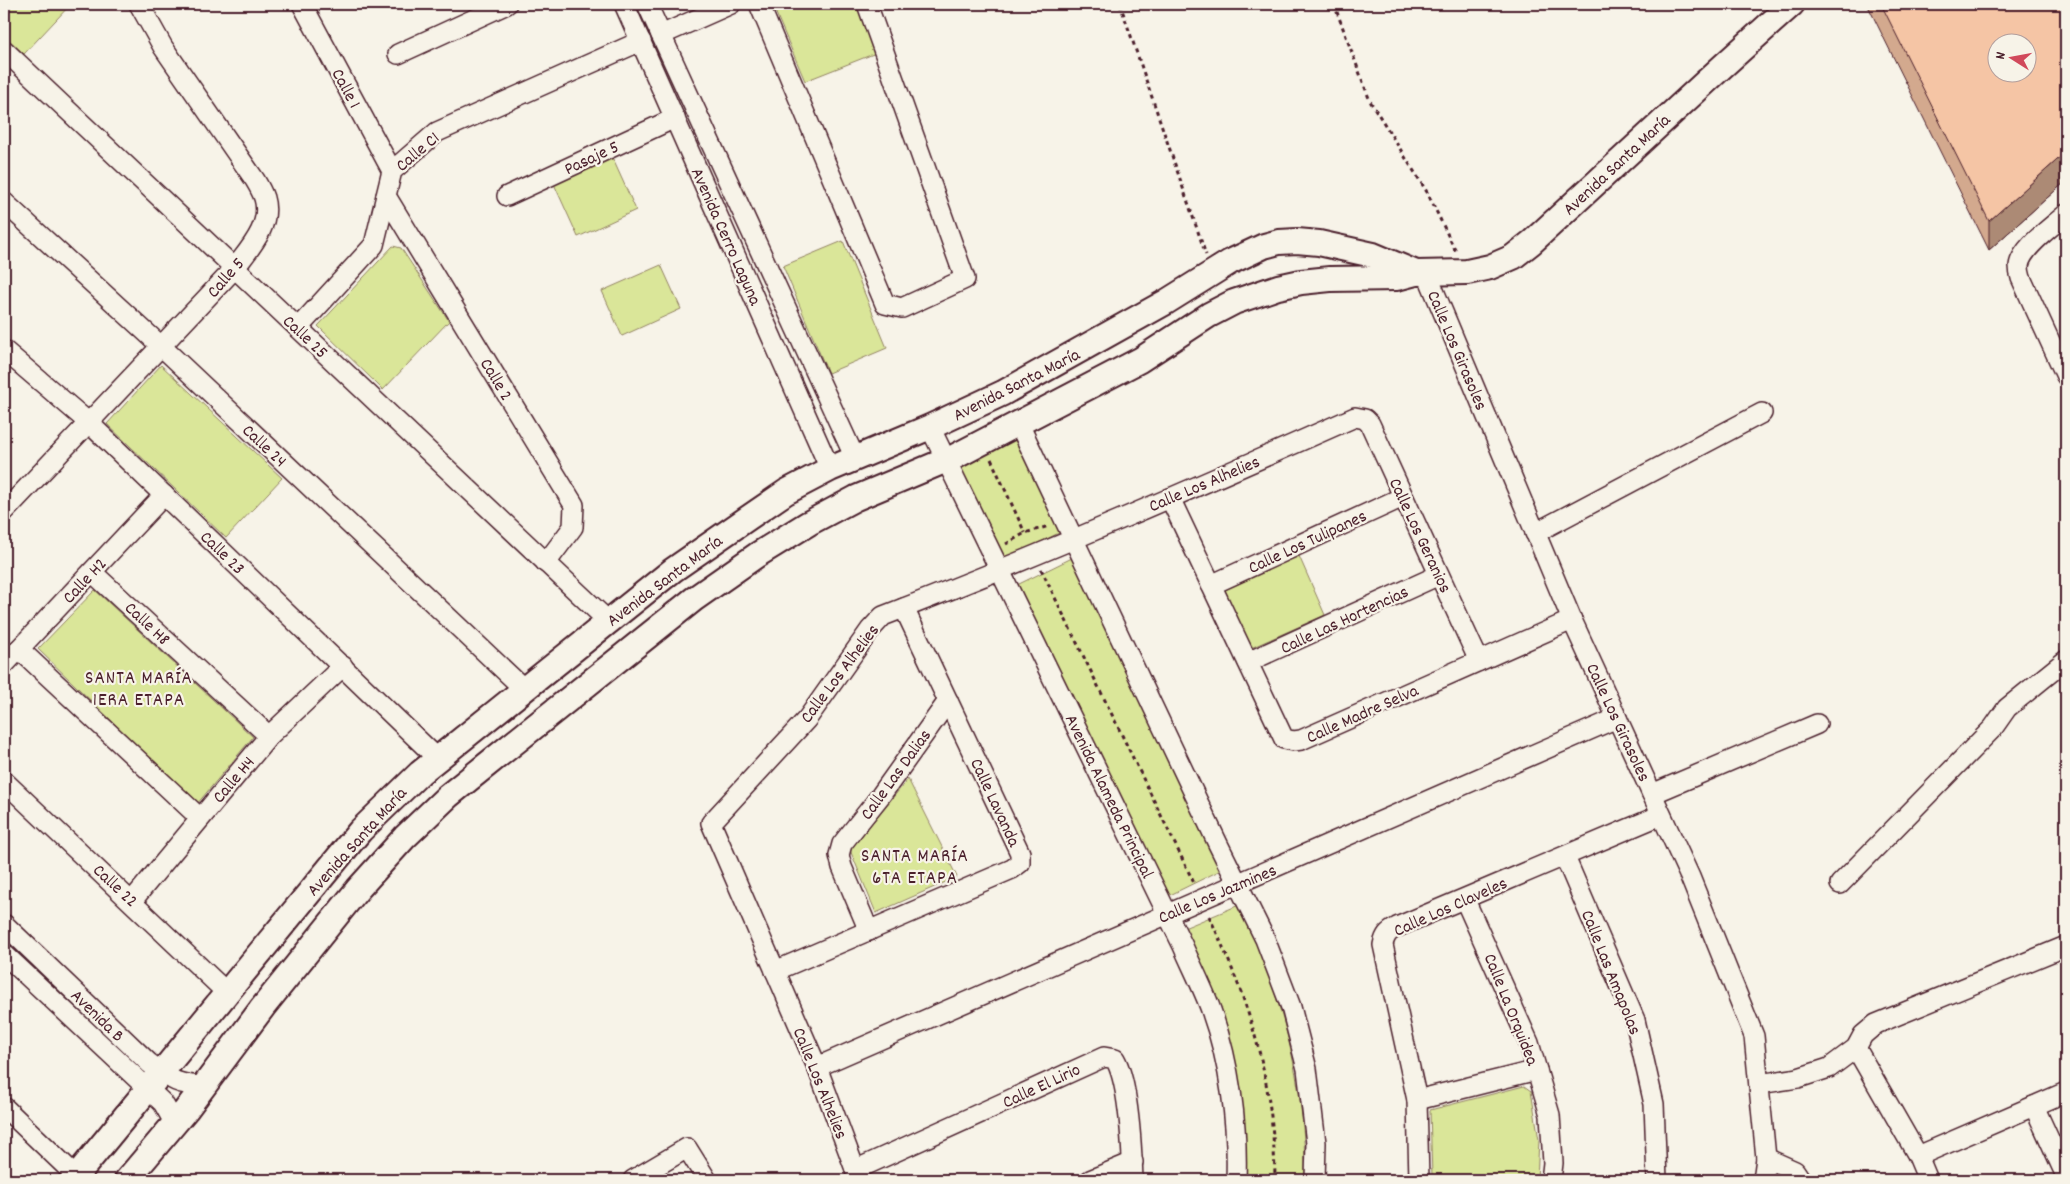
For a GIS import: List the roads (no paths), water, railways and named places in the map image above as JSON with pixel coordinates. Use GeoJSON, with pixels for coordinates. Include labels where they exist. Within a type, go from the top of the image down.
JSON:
{"type":"FeatureCollection","features":[{"type":"Feature","properties":{"kind":"main road","name":"Avenida Santa María"},"geometry":{"type":"LineString","coordinates":[[128,1180],[358,889],[405,837],[448,796],[694,599],[757,555],[809,523],[856,498],[946,460],[1019,424],[1140,360],[1209,315],[1234,302],[1258,293],[1301,282],[1330,279],[1397,278],[1421,273],[1467,272],[1501,263],[1532,242],[1792,4]]}},
{"type":"Feature","properties":{"kind":"main road","name":"Avenida Santa María"},"geometry":{"type":"LineString","coordinates":[[75,1178],[360,831],[420,773],[672,570],[786,492],[830,469],[930,427],[1003,393],[1096,343],[1166,302],[1212,272],[1264,246],[1279,242],[1298,241],[1342,247],[1374,255],[1421,273]]}},
{"type":"Feature","properties":{"kind":"street","name":"Calle 5"},"geometry":{"type":"LineString","coordinates":[[4,512],[235,268],[259,236],[265,218],[264,198],[255,180],[163,46],[139,4]]}},
{"type":"Feature","properties":{"kind":"street","name":"Calle 1"},"geometry":{"type":"LineString","coordinates":[[302,4],[392,171]]}},
{"type":"Feature","properties":{"kind":"street"},"geometry":{"type":"LineString","coordinates":[[398,54],[507,4]]}},
{"type":"Feature","properties":{"kind":"street","name":"Avenida Cerro Laguna"},"geometry":{"type":"LineString","coordinates":[[624,4],[830,469]]}},
{"type":"Feature","properties":{"kind":"street"},"geometry":{"type":"LineString","coordinates":[[648,4],[855,458]]}},
{"type":"Feature","properties":{"kind":"street"},"geometry":{"type":"LineString","coordinates":[[661,35],[731,4]]}},
{"type":"Feature","properties":{"kind":"street"},"geometry":{"type":"LineString","coordinates":[[759,4],[885,304],[902,308],[964,279],[867,4]]}},
{"type":"Feature","properties":{"kind":"street","name":"Calle C1"},"geometry":{"type":"LineString","coordinates":[[298,328],[374,245],[392,171],[437,132],[641,41]]}},
{"type":"Feature","properties":{"kind":"street","name":"Calle 25"},"geometry":{"type":"LineString","coordinates":[[4,50],[608,621]]}},
{"type":"Feature","properties":{"kind":"street","name":"Pasaje 5"},"geometry":{"type":"LineString","coordinates":[[507,196],[675,118]]}},
{"type":"Feature","properties":{"kind":"street","name":"Calle 2"},"geometry":{"type":"LineString","coordinates":[[386,196],[574,505],[573,526],[546,563]]}},
{"type":"Feature","properties":{"kind":"street","name":"Calle 24"},"geometry":{"type":"LineString","coordinates":[[4,202],[160,346],[524,689]]}},
{"type":"Feature","properties":{"kind":"street"},"geometry":{"type":"LineString","coordinates":[[2066,214],[2035,241],[2024,254],[2019,266],[2021,278],[2066,376]]}},
{"type":"Feature","properties":{"kind":"street","name":"Calle Los Girasoles"},"geometry":{"type":"LineString","coordinates":[[1421,273],[1572,620],[1690,877],[1754,1036],[1766,1158],[1763,1180]]}},
{"type":"Feature","properties":{"kind":"street","name":"Calle 23"},"geometry":{"type":"LineString","coordinates":[[4,351],[88,422],[438,758]]}},
{"type":"Feature","properties":{"kind":"street"},"geometry":{"type":"LineString","coordinates":[[1535,533],[1762,413]]}},
{"type":"Feature","properties":{"kind":"street","name":"Calle Los Geranios"},"geometry":{"type":"LineString","coordinates":[[1355,417],[1365,419],[1370,424],[1479,661]]}},
{"type":"Feature","properties":{"kind":"street","name":"Calle Los Alhelies"},"geometry":{"type":"LineString","coordinates":[[857,1175],[817,1067],[711,823],[807,719],[870,630],[883,616],[1074,539],[1355,417]]}},
{"type":"Feature","properties":{"kind":"street"},"geometry":{"type":"LineString","coordinates":[[1019,424],[1266,939],[1290,1007],[1307,1069],[1316,1142],[1315,1180]]}},
{"type":"Feature","properties":{"kind":"street","name":"Avenida Alameda Principal"},"geometry":{"type":"LineString","coordinates":[[930,427],[1168,914],[1211,1011],[1232,1090],[1237,1158],[1236,1180]]}},
{"type":"Feature","properties":{"kind":"street","name":"Calle H2"},"geometry":{"type":"LineString","coordinates":[[4,666],[164,495]]}},
{"type":"Feature","properties":{"kind":"street","name":"Calle Los Tulipanes"},"geometry":{"type":"LineString","coordinates":[[1211,584],[1403,496]]}},
{"type":"Feature","properties":{"kind":"street","name":"Calle Madre Selva"},"geometry":{"type":"LineString","coordinates":[[1170,498],[1284,739],[1301,740],[1572,620]]}},
{"type":"Feature","properties":{"kind":"street","name":"Calle H8"},"geometry":{"type":"LineString","coordinates":[[92,572],[269,736]]}},
{"type":"Feature","properties":{"kind":"street","name":"Calle Las Hortencias"},"geometry":{"type":"LineString","coordinates":[[1248,662],[1439,575]]}},
{"type":"Feature","properties":{"kind":"street","name":"Calle Lavanda"},"geometry":{"type":"LineString","coordinates":[[775,971],[1012,869],[1020,863],[1020,853],[904,608]]}},
{"type":"Feature","properties":{"kind":"street"},"geometry":{"type":"LineString","coordinates":[[19,650],[200,818]]}},
{"type":"Feature","properties":{"kind":"street"},"geometry":{"type":"LineString","coordinates":[[1840,884],[1992,728],[2007,708],[2066,660]]}},
{"type":"Feature","properties":{"kind":"street","name":"Calle H4"},"geometry":{"type":"LineString","coordinates":[[132,900],[269,736],[343,666]]}},
{"type":"Feature","properties":{"kind":"street","name":"Calle Las Dalias"},"geometry":{"type":"LineString","coordinates":[[869,931],[842,867],[839,855],[842,844],[881,795],[948,701]]}},
{"type":"Feature","properties":{"kind":"street","name":"Calle Los Jazmines"},"geometry":{"type":"LineString","coordinates":[[817,1067],[1617,718]]}},
{"type":"Feature","properties":{"kind":"street"},"geometry":{"type":"LineString","coordinates":[[1652,794],[1816,724]]}},
{"type":"Feature","properties":{"kind":"street","name":"Calle 22"},"geometry":{"type":"LineString","coordinates":[[4,780],[132,900],[226,992]]}},
{"type":"Feature","properties":{"kind":"street","name":"Calle Los Claveles"},"geometry":{"type":"LineString","coordinates":[[1418,1180],[1416,1100],[1383,945],[1385,937],[1389,931],[1398,927],[1661,815]]}},
{"type":"Feature","properties":{"kind":"street","name":"Calle Las Amapolas"},"geometry":{"type":"LineString","coordinates":[[1565,857],[1635,1020],[1654,1104],[1657,1180]]}},
{"type":"Feature","properties":{"kind":"street","name":"Calle La Orquidea"},"geometry":{"type":"LineString","coordinates":[[1465,900],[1529,1043],[1550,1115],[1553,1163],[1551,1180]]}},
{"type":"Feature","properties":{"kind":"street","name":"Avenida B"},"geometry":{"type":"LineString","coordinates":[[4,924],[149,1063],[163,1103],[171,1116],[172,1125]]}},
{"type":"Feature","properties":{"kind":"street"},"geometry":{"type":"LineString","coordinates":[[1759,1084],[1798,1078],[1829,1068],[1856,1048],[1864,1035],[1876,1024],[2066,946]]}},
{"type":"Feature","properties":{"kind":"street","name":"Avenida B"},"geometry":{"type":"LineString","coordinates":[[4,954],[154,1081],[172,1081],[187,1085],[204,1086]]}},
{"type":"Feature","properties":{"kind":"street"},"geometry":{"type":"LineString","coordinates":[[1856,1048],[1918,1156],[1928,1180]]}},
{"type":"Feature","properties":{"kind":"street","name":"Calle El Lirio"},"geometry":{"type":"LineString","coordinates":[[857,1175],[1104,1057],[1115,1059],[1120,1068],[1127,1107],[1133,1171]]}},
{"type":"Feature","properties":{"kind":"street"},"geometry":{"type":"LineString","coordinates":[[1416,1100],[1537,1070]]}},
{"type":"Feature","properties":{"kind":"street"},"geometry":{"type":"LineString","coordinates":[[1918,1156],[2066,1092]]}},
{"type":"Feature","properties":{"kind":"street"},"geometry":{"type":"LineString","coordinates":[[2034,1106],[2066,1176]]}},
{"type":"Feature","properties":{"kind":"street"},"geometry":{"type":"LineString","coordinates":[[4,1107],[75,1178]]}},
{"type":"Feature","properties":{"kind":"street"},"geometry":{"type":"LineString","coordinates":[[633,1180],[687,1148],[707,1180]]}},
{"type":"Feature","properties":{"kind":"street"},"geometry":{"type":"LineString","coordinates":[[1766,1158],[1795,1171],[1801,1180]]}},
{"type":"Feature","properties":{"kind":"street"},"geometry":{"type":"LineString","coordinates":[[1090,1180],[1133,1171]]}},
{"type":"Feature","properties":{"kind":"district","name":"SANTA MARÍA 1ERA ETAPA"},"geometry":{"type":"Point","coordinates":[139,687]}},
{"type":"Feature","properties":{"kind":"district","name":"SANTA MARÍA 6TA ETAPA"},"geometry":{"type":"Point","coordinates":[915,865]}}]}
